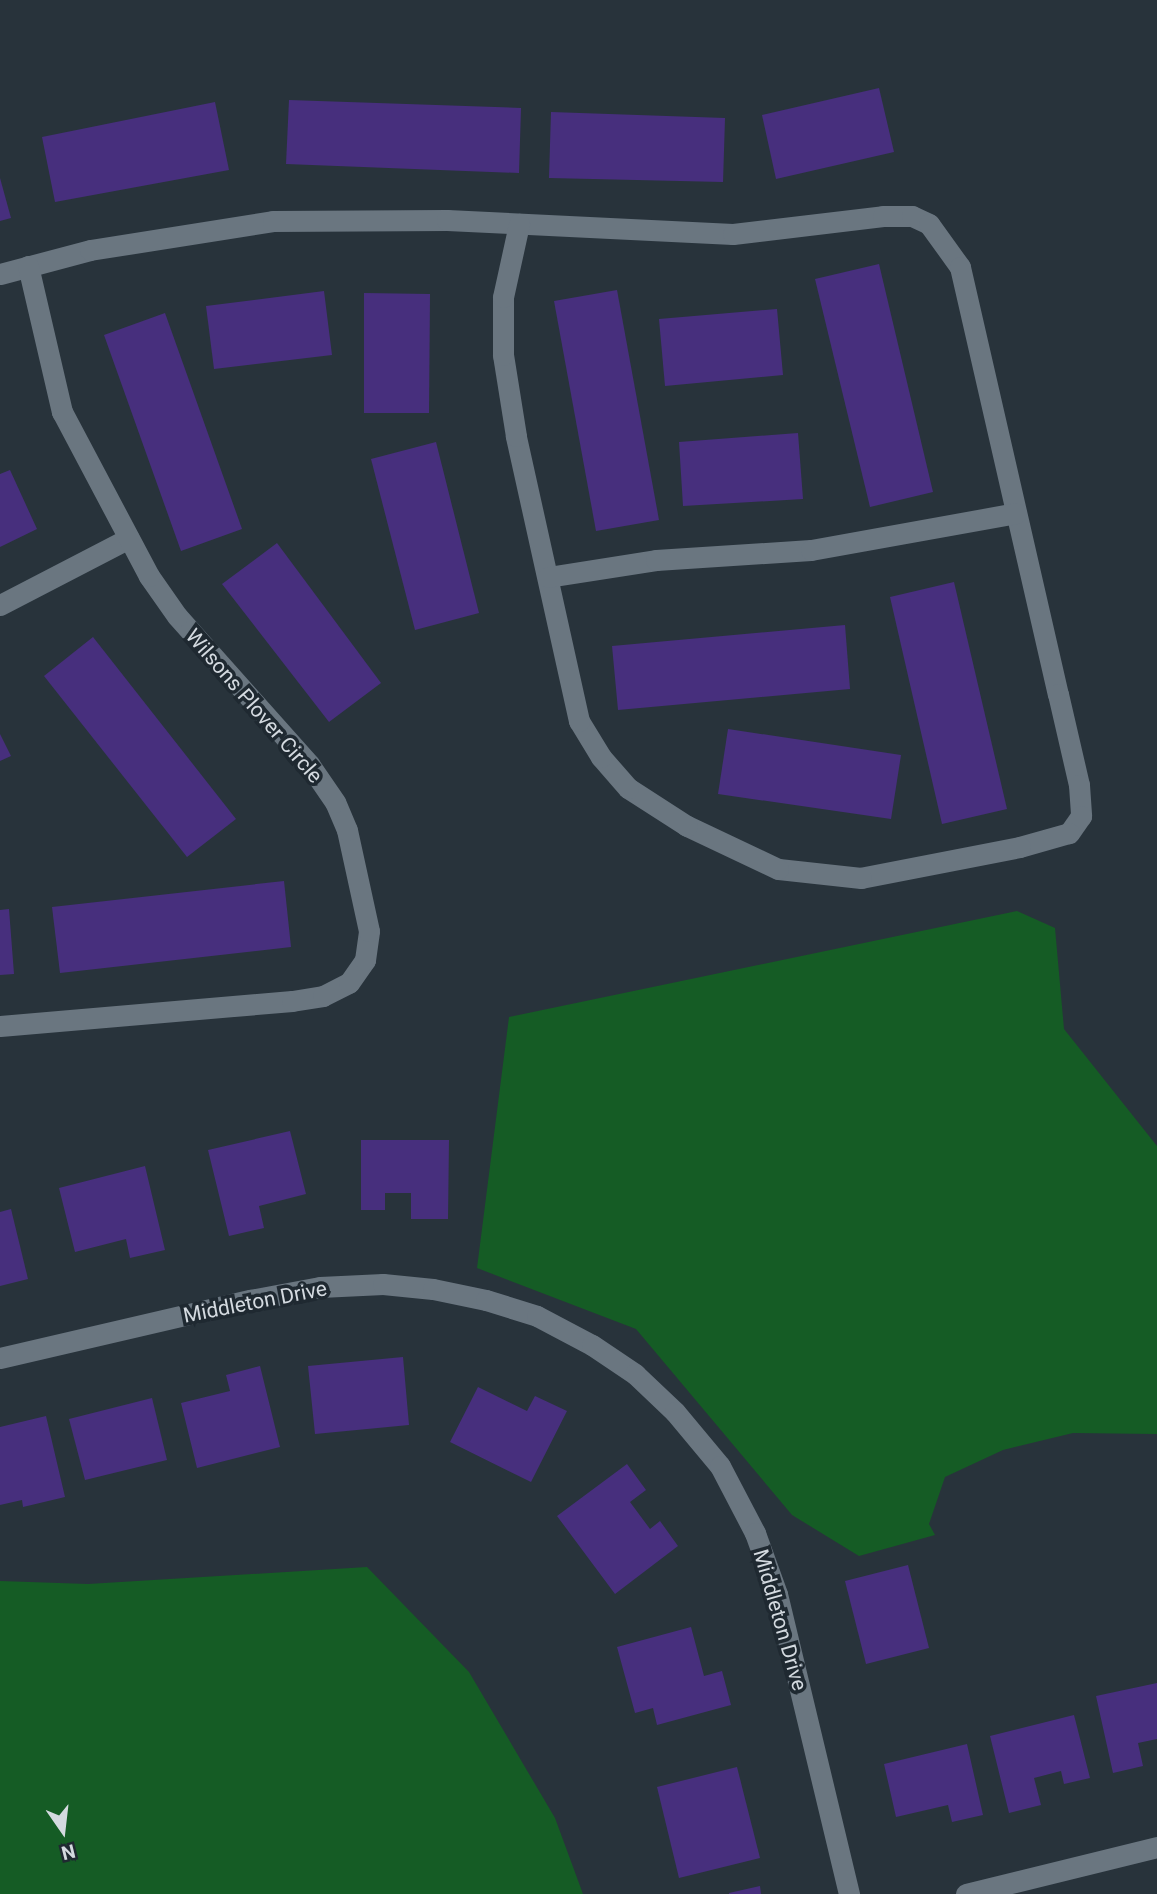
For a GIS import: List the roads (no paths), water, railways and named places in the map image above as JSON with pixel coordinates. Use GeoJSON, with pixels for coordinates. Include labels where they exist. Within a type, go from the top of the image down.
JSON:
{"type":"FeatureCollection","features":[{"type":"Feature","properties":{"kind":"street"},"geometry":{"type":"LineString","coordinates":[[0,274],[90,250],[273,221],[447,220],[733,234],[883,216],[912,216],[929,224],[960,267],[1079,785],[1081,816],[1069,833],[1020,847],[861,878],[778,869],[687,826],[628,788],[601,757],[579,721],[516,436],[503,355],[503,297],[519,224]]}},
{"type":"Feature","properties":{"kind":"street","name":"Wilsons Plover Circle"},"geometry":{"type":"LineString","coordinates":[[0,1026],[313,998],[349,983],[365,960],[369,931],[347,830],[335,802],[309,764],[177,617],[149,576],[62,412],[28,266]]}},
{"type":"Feature","properties":{"kind":"street"},"geometry":{"type":"LineString","coordinates":[[548,577],[656,560],[811,550],[1016,513]]}},
{"type":"Feature","properties":{"kind":"street"},"geometry":{"type":"LineString","coordinates":[[0,605],[129,538]]}},
{"type":"Feature","properties":{"kind":"street","name":"Middleton Drive"},"geometry":{"type":"LineString","coordinates":[[0,1358],[250,1300],[320,1287],[383,1284],[433,1289],[486,1300],[537,1317],[592,1345],[635,1374],[676,1412],[719,1466],[755,1533],[777,1594],[849,1894]]}},
{"type":"Feature","properties":{"kind":"street"},"geometry":{"type":"LineString","coordinates":[[966,1894],[1157,1847]]}}]}
